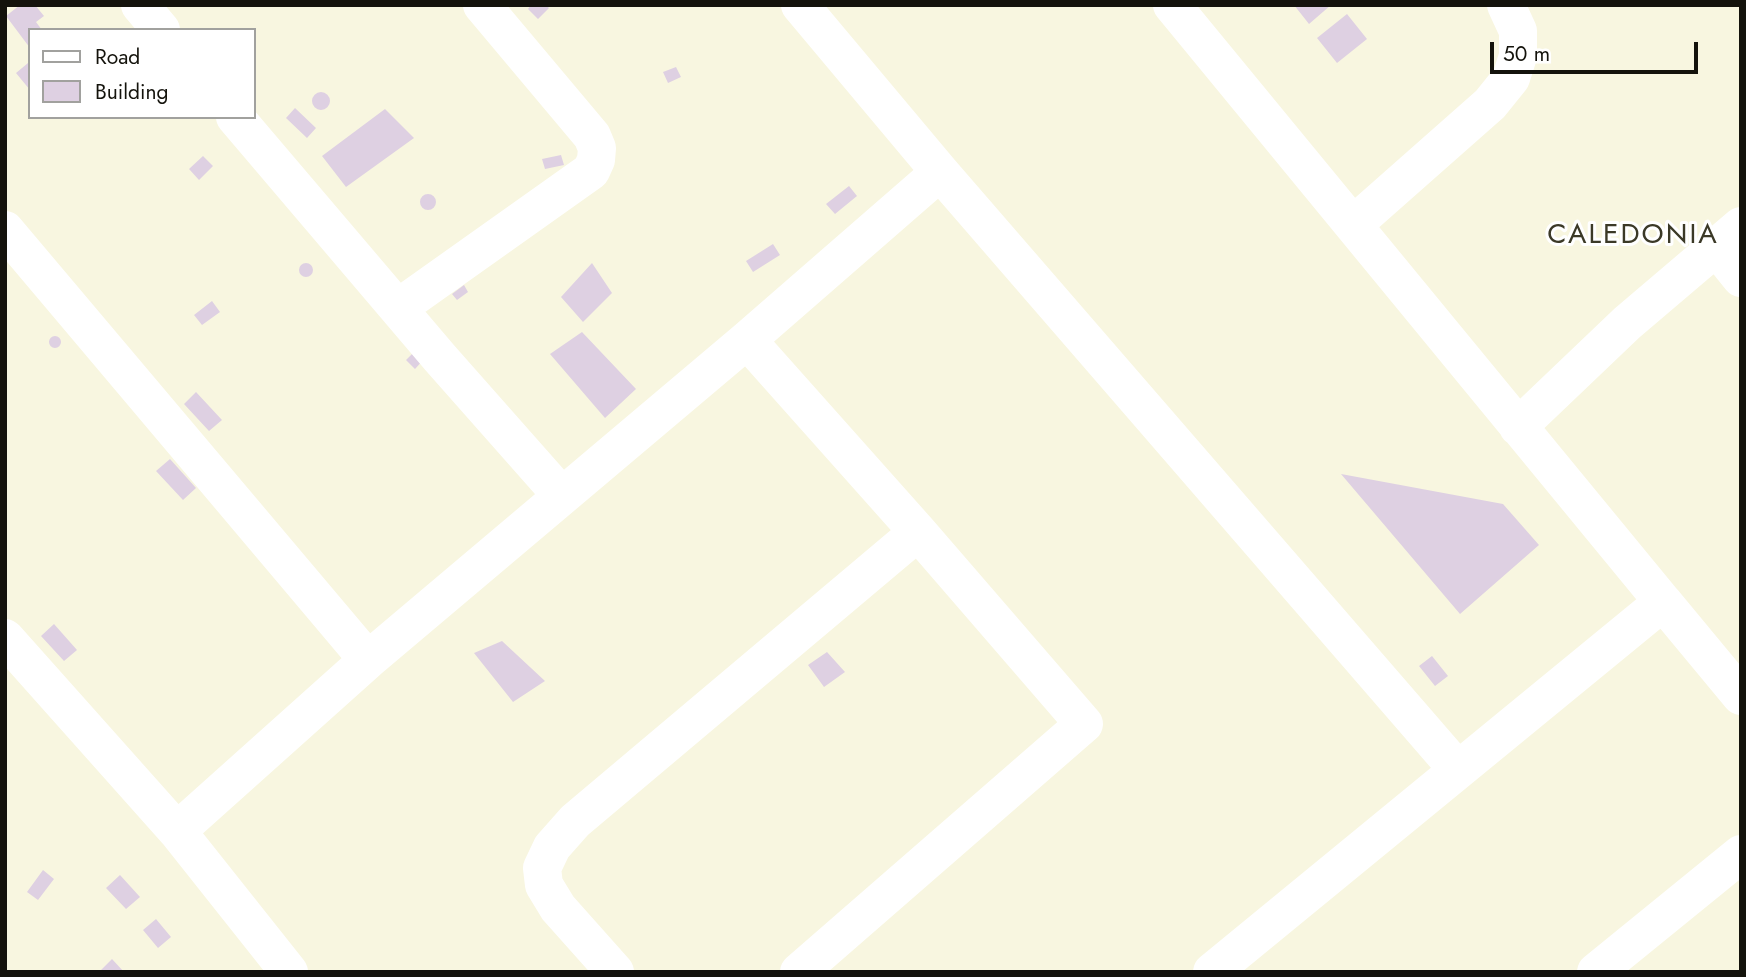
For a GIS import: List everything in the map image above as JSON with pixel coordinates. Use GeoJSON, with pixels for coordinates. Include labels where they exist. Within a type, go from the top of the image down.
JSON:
{"type":"FeatureCollection","features":[{"type":"Feature","properties":{"kind":"street"},"geometry":{"type":"LineString","coordinates":[[140,5],[159,28]]}},
{"type":"Feature","properties":{"kind":"street"},"geometry":{"type":"LineString","coordinates":[[398,308],[590,171],[596,160],[597,148],[592,136],[482,5]]}},
{"type":"Feature","properties":{"kind":"street"},"geometry":{"type":"LineString","coordinates":[[800,5],[940,172],[1458,770]]}},
{"type":"Feature","properties":{"kind":"street"},"geometry":{"type":"LineString","coordinates":[[1171,5],[1741,696]]}},
{"type":"Feature","properties":{"kind":"street"},"geometry":{"type":"LineString","coordinates":[[1353,225],[1490,104],[1511,78],[1518,56],[1518,31],[1506,5]]}},
{"type":"Feature","properties":{"kind":"street"},"geometry":{"type":"LineString","coordinates":[[237,119],[562,496]]}},
{"type":"Feature","properties":{"kind":"street"},"geometry":{"type":"LineString","coordinates":[[177,831],[368,660],[747,340],[940,172]]}},
{"type":"Feature","properties":{"kind":"street"},"geometry":{"type":"LineString","coordinates":[[5,230],[368,660]]}},
{"type":"Feature","properties":{"kind":"street"},"geometry":{"type":"LineString","coordinates":[[1518,427],[1627,323],[1728,236],[1741,278]]}},
{"type":"Feature","properties":{"kind":"street"},"geometry":{"type":"LineString","coordinates":[[747,340],[1084,724],[799,972]]}},
{"type":"Feature","properties":{"kind":"street"},"geometry":{"type":"LineString","coordinates":[[615,972],[558,908],[544,885],[542,868],[552,847],[585,813],[918,532]]}},
{"type":"Feature","properties":{"kind":"street"},"geometry":{"type":"LineString","coordinates":[[1212,972],[1663,602]]}},
{"type":"Feature","properties":{"kind":"street"},"geometry":{"type":"LineString","coordinates":[[5,638],[177,831],[289,972]]}},
{"type":"Feature","properties":{"kind":"street"},"geometry":{"type":"LineString","coordinates":[[1596,972],[1741,854]]}},
{"type":"Feature","properties":{"kind":"building"},"geometry":{"type":"Polygon","coordinates":[[[20,5],[35,5],[44,16],[36,22],[40,28],[28,28],[28,45],[6,16],[20,5]]]}},
{"type":"Feature","properties":{"kind":"building"},"geometry":{"type":"Polygon","coordinates":[[[531,5],[546,5],[549,8],[538,19],[528,9],[531,5]]]}},
{"type":"Feature","properties":{"kind":"building"},"geometry":{"type":"Polygon","coordinates":[[[1294,5],[1331,5],[1309,24],[1294,5]]]}},
{"type":"Feature","properties":{"kind":"building"},"geometry":{"type":"Polygon","coordinates":[[[1347,14],[1367,39],[1337,63],[1317,38],[1347,14]]]}},
{"type":"Feature","properties":{"kind":"building"},"geometry":{"type":"Polygon","coordinates":[[[28,63],[28,88],[16,73],[28,63]]]}},
{"type":"Feature","properties":{"kind":"building"},"geometry":{"type":"Polygon","coordinates":[[[676,67],[681,77],[668,83],[663,72],[676,67]]]}},
{"type":"Feature","properties":{"kind":"building"},"geometry":{"type":"Polygon","coordinates":[[[321,92],[327,95],[330,101],[327,107],[321,110],[315,107],[312,101],[315,95],[321,92]]]}},
{"type":"Feature","properties":{"kind":"building"},"geometry":{"type":"Polygon","coordinates":[[[295,108],[316,128],[307,138],[286,118],[295,108]]]}},
{"type":"Feature","properties":{"kind":"building"},"geometry":{"type":"Polygon","coordinates":[[[385,109],[414,138],[346,187],[322,156],[385,109]]]}},
{"type":"Feature","properties":{"kind":"building"},"geometry":{"type":"Polygon","coordinates":[[[561,155],[564,165],[545,169],[542,159],[561,155]]]}},
{"type":"Feature","properties":{"kind":"building"},"geometry":{"type":"Polygon","coordinates":[[[203,156],[213,166],[199,180],[189,169],[203,156]]]}},
{"type":"Feature","properties":{"kind":"building"},"geometry":{"type":"Polygon","coordinates":[[[849,186],[857,196],[835,214],[826,204],[849,186]]]}},
{"type":"Feature","properties":{"kind":"building"},"geometry":{"type":"Polygon","coordinates":[[[425,194],[431,194],[436,202],[434,208],[425,210],[420,205],[420,199],[425,194]]]}},
{"type":"Feature","properties":{"kind":"building"},"geometry":{"type":"Polygon","coordinates":[[[773,244],[780,255],[753,272],[746,261],[773,244]]]}},
{"type":"Feature","properties":{"kind":"building"},"geometry":{"type":"Polygon","coordinates":[[[303,263],[309,263],[313,270],[309,277],[303,277],[299,273],[299,267],[303,263]]]}},
{"type":"Feature","properties":{"kind":"building"},"geometry":{"type":"Polygon","coordinates":[[[592,263],[612,293],[583,322],[561,297],[592,263]]]}},
{"type":"Feature","properties":{"kind":"building"},"geometry":{"type":"Polygon","coordinates":[[[464,285],[468,292],[457,300],[452,294],[464,285]]]}},
{"type":"Feature","properties":{"kind":"building"},"geometry":{"type":"Polygon","coordinates":[[[212,301],[220,312],[202,325],[194,315],[212,301]]]}},
{"type":"Feature","properties":{"kind":"building"},"geometry":{"type":"Polygon","coordinates":[[[582,332],[636,389],[605,418],[550,354],[582,332]]]}},
{"type":"Feature","properties":{"kind":"building"},"geometry":{"type":"Polygon","coordinates":[[[55,336],[61,342],[55,348],[49,342],[55,336]]]}},
{"type":"Feature","properties":{"kind":"building"},"geometry":{"type":"Polygon","coordinates":[[[417,349],[425,358],[415,369],[406,360],[417,349]]]}},
{"type":"Feature","properties":{"kind":"building"},"geometry":{"type":"Polygon","coordinates":[[[196,392],[222,420],[209,431],[184,404],[196,392]]]}},
{"type":"Feature","properties":{"kind":"building"},"geometry":{"type":"Polygon","coordinates":[[[170,459],[196,488],[183,500],[156,471],[170,459]]]}},
{"type":"Feature","properties":{"kind":"building"},"geometry":{"type":"Polygon","coordinates":[[[1341,474],[1503,504],[1539,545],[1460,614],[1341,474]]]}},
{"type":"Feature","properties":{"kind":"building"},"geometry":{"type":"Polygon","coordinates":[[[54,624],[77,650],[64,661],[41,636],[54,624]]]}},
{"type":"Feature","properties":{"kind":"building"},"geometry":{"type":"Polygon","coordinates":[[[502,641],[545,681],[513,702],[474,653],[502,641]]]}},
{"type":"Feature","properties":{"kind":"building"},"geometry":{"type":"Polygon","coordinates":[[[827,652],[845,672],[824,687],[808,665],[827,652]]]}},
{"type":"Feature","properties":{"kind":"building"},"geometry":{"type":"Polygon","coordinates":[[[1432,656],[1448,676],[1435,686],[1419,666],[1432,656]]]}},
{"type":"Feature","properties":{"kind":"building"},"geometry":{"type":"Polygon","coordinates":[[[43,870],[54,879],[38,900],[27,892],[43,870]]]}},
{"type":"Feature","properties":{"kind":"building"},"geometry":{"type":"Polygon","coordinates":[[[120,875],[140,897],[126,909],[106,888],[120,875]]]}},
{"type":"Feature","properties":{"kind":"building"},"geometry":{"type":"Polygon","coordinates":[[[156,919],[171,937],[158,948],[143,930],[156,919]]]}},
{"type":"Feature","properties":{"kind":"building"},"geometry":{"type":"Polygon","coordinates":[[[112,959],[124,972],[99,972],[112,959]]]}},
{"type":"Feature","properties":{"kind":"district","name":"CALEDONIA"},"geometry":{"type":"Point","coordinates":[1633,236]}}]}
